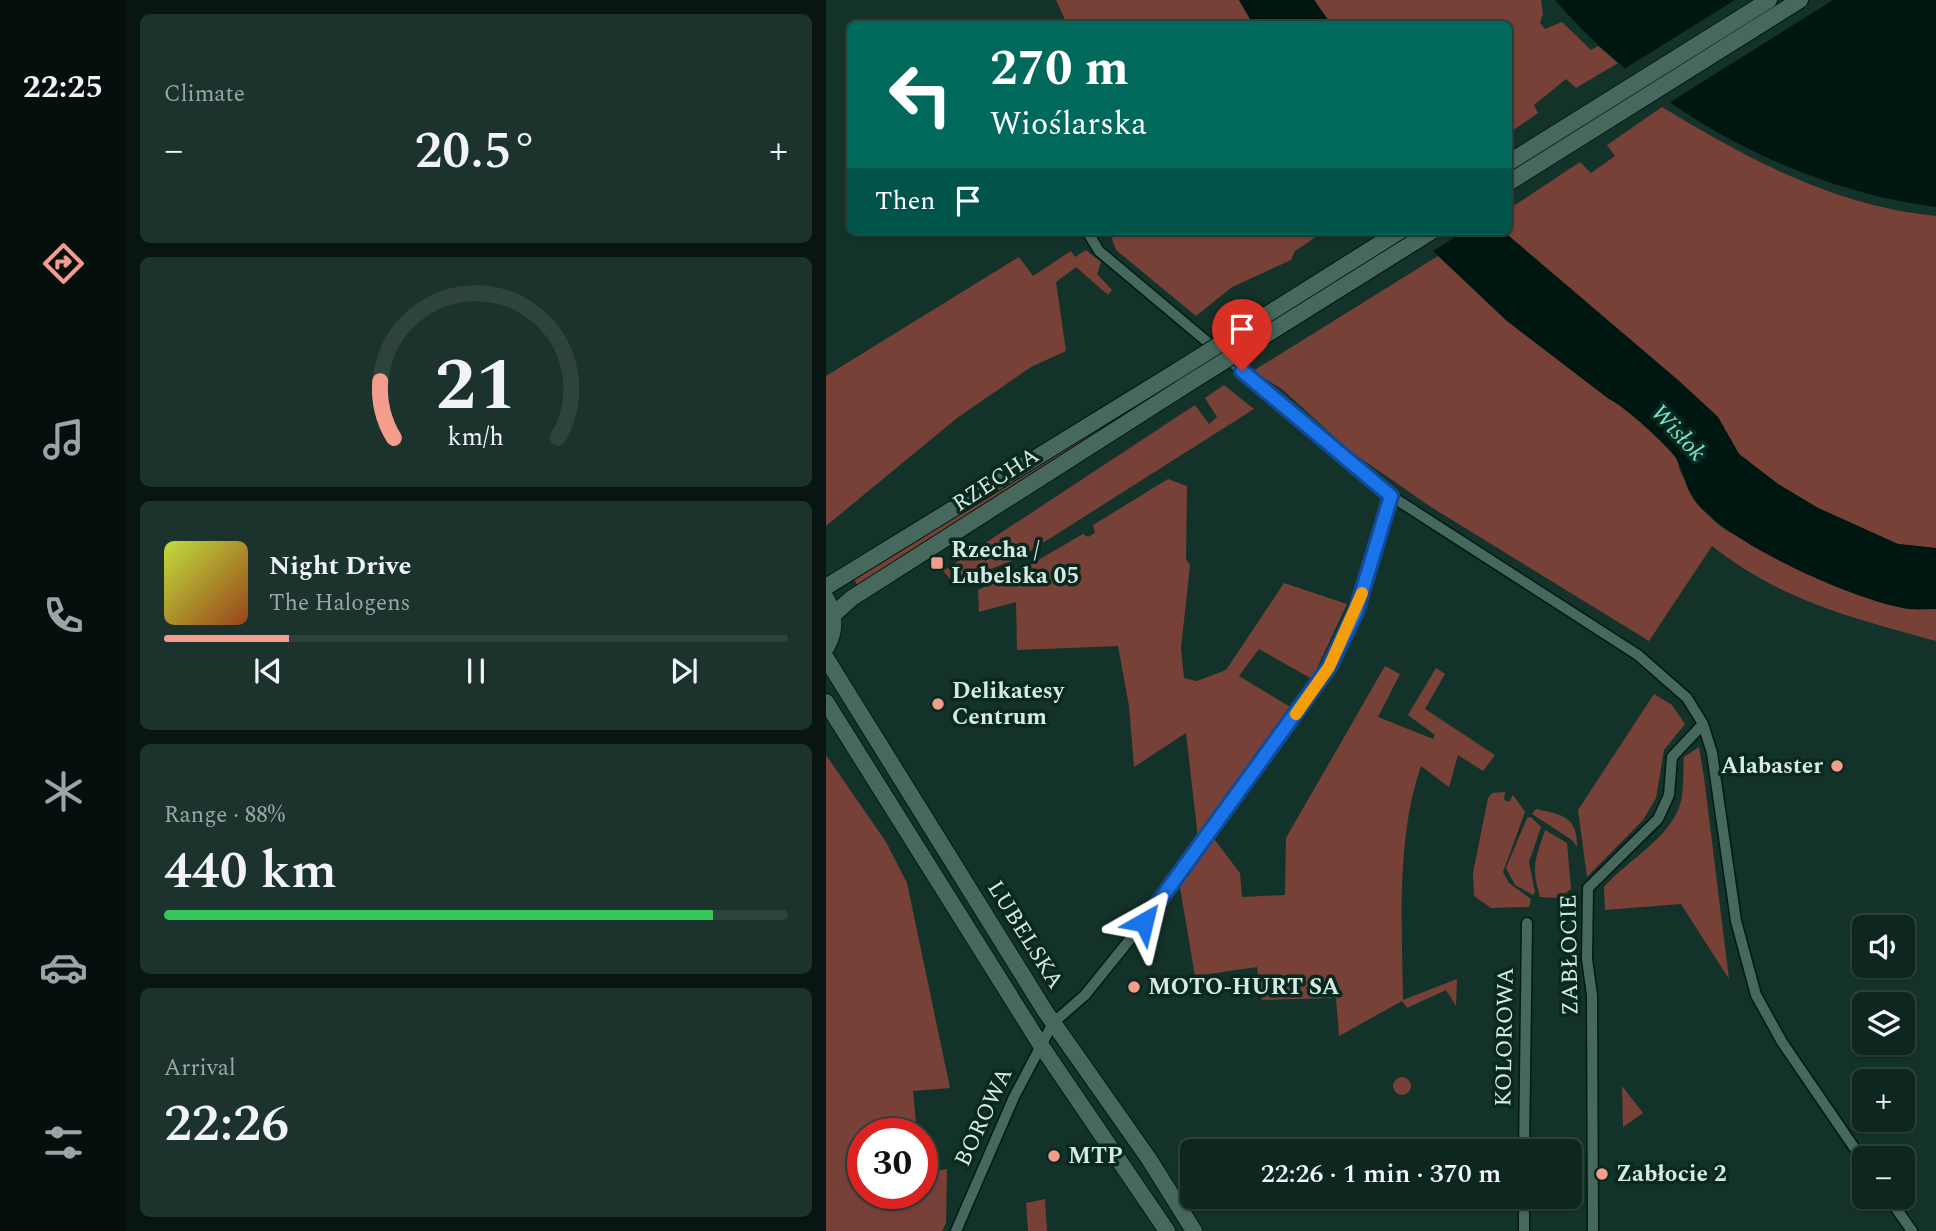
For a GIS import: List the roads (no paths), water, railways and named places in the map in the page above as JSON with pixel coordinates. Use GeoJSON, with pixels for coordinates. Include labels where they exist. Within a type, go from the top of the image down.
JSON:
{"type":"FeatureCollection","features":[{"type":"Feature","properties":{"kind":"main road"},"geometry":{"type":"LineString","coordinates":[[1512,161],[1769,0]]}},
{"type":"Feature","properties":{"kind":"main road"},"geometry":{"type":"LineString","coordinates":[[1512,180],[1800,0]]}},
{"type":"Feature","properties":{"kind":"main road"},"geometry":{"type":"LineString","coordinates":[[1181,378],[1394,235]]}},
{"type":"Feature","properties":{"kind":"main road"},"geometry":{"type":"LineString","coordinates":[[1181,378],[1425,235]]}},
{"type":"Feature","properties":{"kind":"main road","name":"RZECHA"},"geometry":{"type":"LineString","coordinates":[[826,587],[1181,378]]}},
{"type":"Feature","properties":{"kind":"main road","name":"RZECHA"},"geometry":{"type":"LineString","coordinates":[[833,615],[859,594],[1181,378]]}},
{"type":"Feature","properties":{"kind":"main road"},"geometry":{"type":"LineString","coordinates":[[826,598],[833,615],[834,630],[826,648]]}},
{"type":"Feature","properties":{"kind":"main road","name":"LUBELSKA"},"geometry":{"type":"LineString","coordinates":[[826,658],[1054,1023],[1149,1159],[1194,1231]]}},
{"type":"Feature","properties":{"kind":"main road","name":"LUBELSKA"},"geometry":{"type":"LineString","coordinates":[[826,702],[1042,1047],[1167,1231]]}},
{"type":"Feature","properties":{"kind":"street"},"geometry":{"type":"LineString","coordinates":[[1089,235],[1099,251],[1391,496],[1657,669],[1687,698],[1703,724],[1712,753],[1741,945],[1756,995],[1782,1042],[1854,1146]]}},
{"type":"Feature","properties":{"kind":"street"},"geometry":{"type":"LineString","coordinates":[[1054,1023],[1085,995],[1144,922],[1329,667],[1356,612],[1391,496]]}},
{"type":"Feature","properties":{"kind":"street","name":"ZABŁOCIE"},"geometry":{"type":"LineString","coordinates":[[1593,1231],[1592,995],[1587,960],[1588,888],[1658,818],[1669,795],[1672,757],[1703,724]]}},
{"type":"Feature","properties":{"kind":"street","name":"KOLOROWA"},"geometry":{"type":"LineString","coordinates":[[1524,1139],[1527,923]]}},
{"type":"Feature","properties":{"kind":"street","name":"BOROWA"},"geometry":{"type":"LineString","coordinates":[[956,1231],[1014,1097],[1054,1023]]}},
{"type":"Feature","properties":{"kind":"street"},"geometry":{"type":"LineString","coordinates":[[1524,1209],[1524,1231]]}},
{"type":"Feature","properties":{"kind":"street"},"geometry":{"type":"LineString","coordinates":[[1896,1209],[1912,1231]]}},
{"type":"Feature","properties":{"kind":"water"},"geometry":{"type":"Polygon","coordinates":[[[1239,0],[1314,0],[1329,21],[1251,21],[1239,0]]]}},
{"type":"Feature","properties":{"kind":"water"},"geometry":{"type":"Polygon","coordinates":[[[1555,0],[1936,0],[1936,207],[1882,197],[1829,182],[1777,162],[1727,138],[1679,109],[1634,76],[1593,40],[1555,0]]]}},
{"type":"Feature","properties":{"kind":"water","name":"Wisłok"},"geometry":{"type":"Polygon","coordinates":[[[1416,235],[1508,235],[1679,381],[1718,417],[1739,454],[1778,484],[1818,508],[1898,544],[1936,548],[1936,609],[1909,609],[1857,595],[1792,567],[1731,532],[1708,515],[1693,498],[1676,458],[1655,435],[1507,321],[1416,235]]]}},
{"type":"Feature","properties":{"kind":"place","name":"Rzecha / Lubelska 05"},"geometry":{"type":"Point","coordinates":[937,563]}},
{"type":"Feature","properties":{"kind":"place","name":"Delikatesy Centrum"},"geometry":{"type":"Point","coordinates":[938,704]}},
{"type":"Feature","properties":{"kind":"place","name":"Alabaster"},"geometry":{"type":"Point","coordinates":[1837,766]}},
{"type":"Feature","properties":{"kind":"place","name":"MOTO-HURT SA"},"geometry":{"type":"Point","coordinates":[1134,987]}},
{"type":"Feature","properties":{"kind":"place","name":"MTP"},"geometry":{"type":"Point","coordinates":[1054,1156]}},
{"type":"Feature","properties":{"kind":"place","name":"Zabłocie 2"},"geometry":{"type":"Point","coordinates":[1602,1174]}}]}
